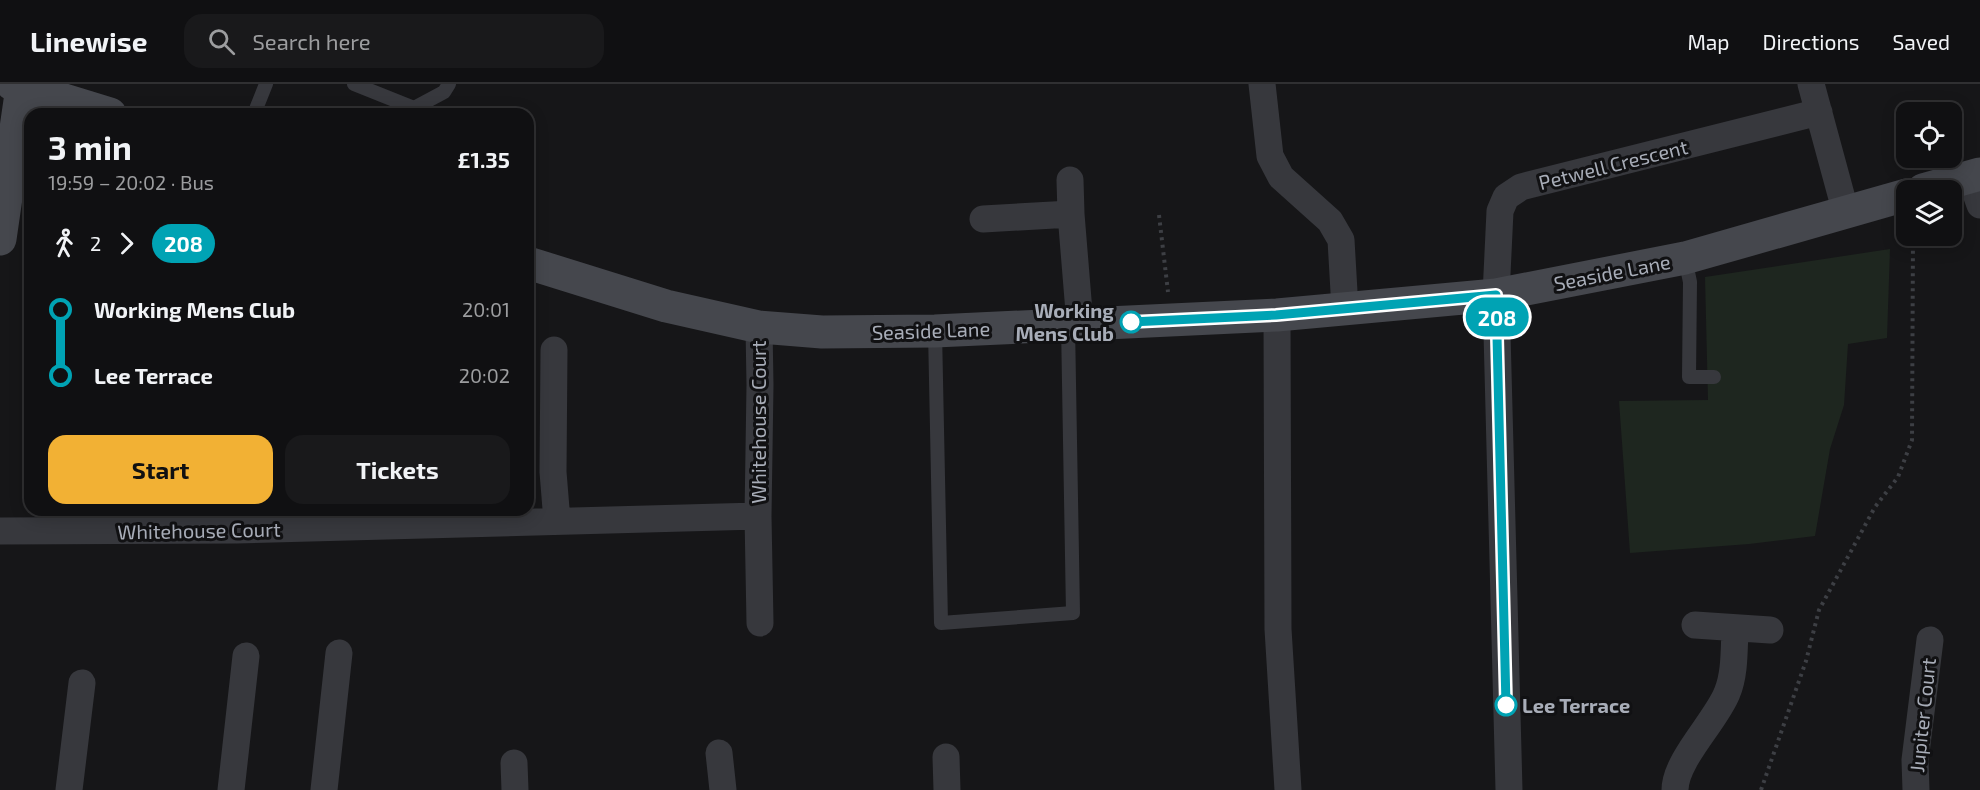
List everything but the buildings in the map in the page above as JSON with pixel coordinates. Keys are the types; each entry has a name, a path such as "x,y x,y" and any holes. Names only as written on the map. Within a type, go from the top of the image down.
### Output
{"main road":[{"path":"0,238 17,85 91,108"},
{"path":"1962,186 1977,185"},
{"name":"Seaside Lane","path":"534,265 666,306 759,327 822,332 934,331 1276,315 1496,295 1685,258 1896,198"}],"street":[{"path":"1262,84 1270,156 1281,177 1330,221 1341,240 1345,309"},
{"path":"1811,84 1846,213"},
{"name":"Petwell Crescent","path":"1509,790 1496,295 1500,211 1506,197 1521,187 1819,112"},
{"path":"1070,180 1074,324"},
{"path":"983,219 1071,214"},
{"path":"1276,315 1278,629 1288,790"},
{"name":"Whitehouse Court","path":"759,327 760,623"},
{"path":"554,350 553,472 557,521"},
{"name":"Whitehouse Court","path":"0,531 237,520 557,521 758,516"},
{"path":"1695,625 1770,630"},
{"path":"1675,790 1682,766 1727,694 1733,669 1735,629"},
{"name":"Jupiter Court","path":"1916,790 1916,760 1930,640"},
{"path":"324,790 339,653"},
{"path":"231,790 246,656"},
{"path":"69,790 82,683"},
{"path":"719,753 723,790"},
{"path":"946,757 947,790"},
{"path":"513,763 516,790"}],"lane":[{"path":"256,108 266,84"},
{"path":"354,84 403,108"},
{"path":"415,108 444,92 449,84"},
{"path":"1685,258 1690,282 1689,377 1714,377"},
{"path":"934,331 941,623 1074,612 1074,324"}],"path":[{"path":"1159,215 1171,320"},
{"path":"1761,790 1806,661 1819,610 1875,507 1898,477 1912,440 1913,246"}],"shaded area":[{"path":"1890,249 1887,338 1848,344 1844,405 1830,449 1815,536 1749,544 1630,553 1619,401 1708,400 1705,277"}],"bus line":[{"name":"208","path":"1131,322 1276,315 1496,295 1506,705"}],"place":[{"name":"Working Mens Club","path":"1131,322"},
{"name":"Lee Terrace","path":"1506,705"}]}
